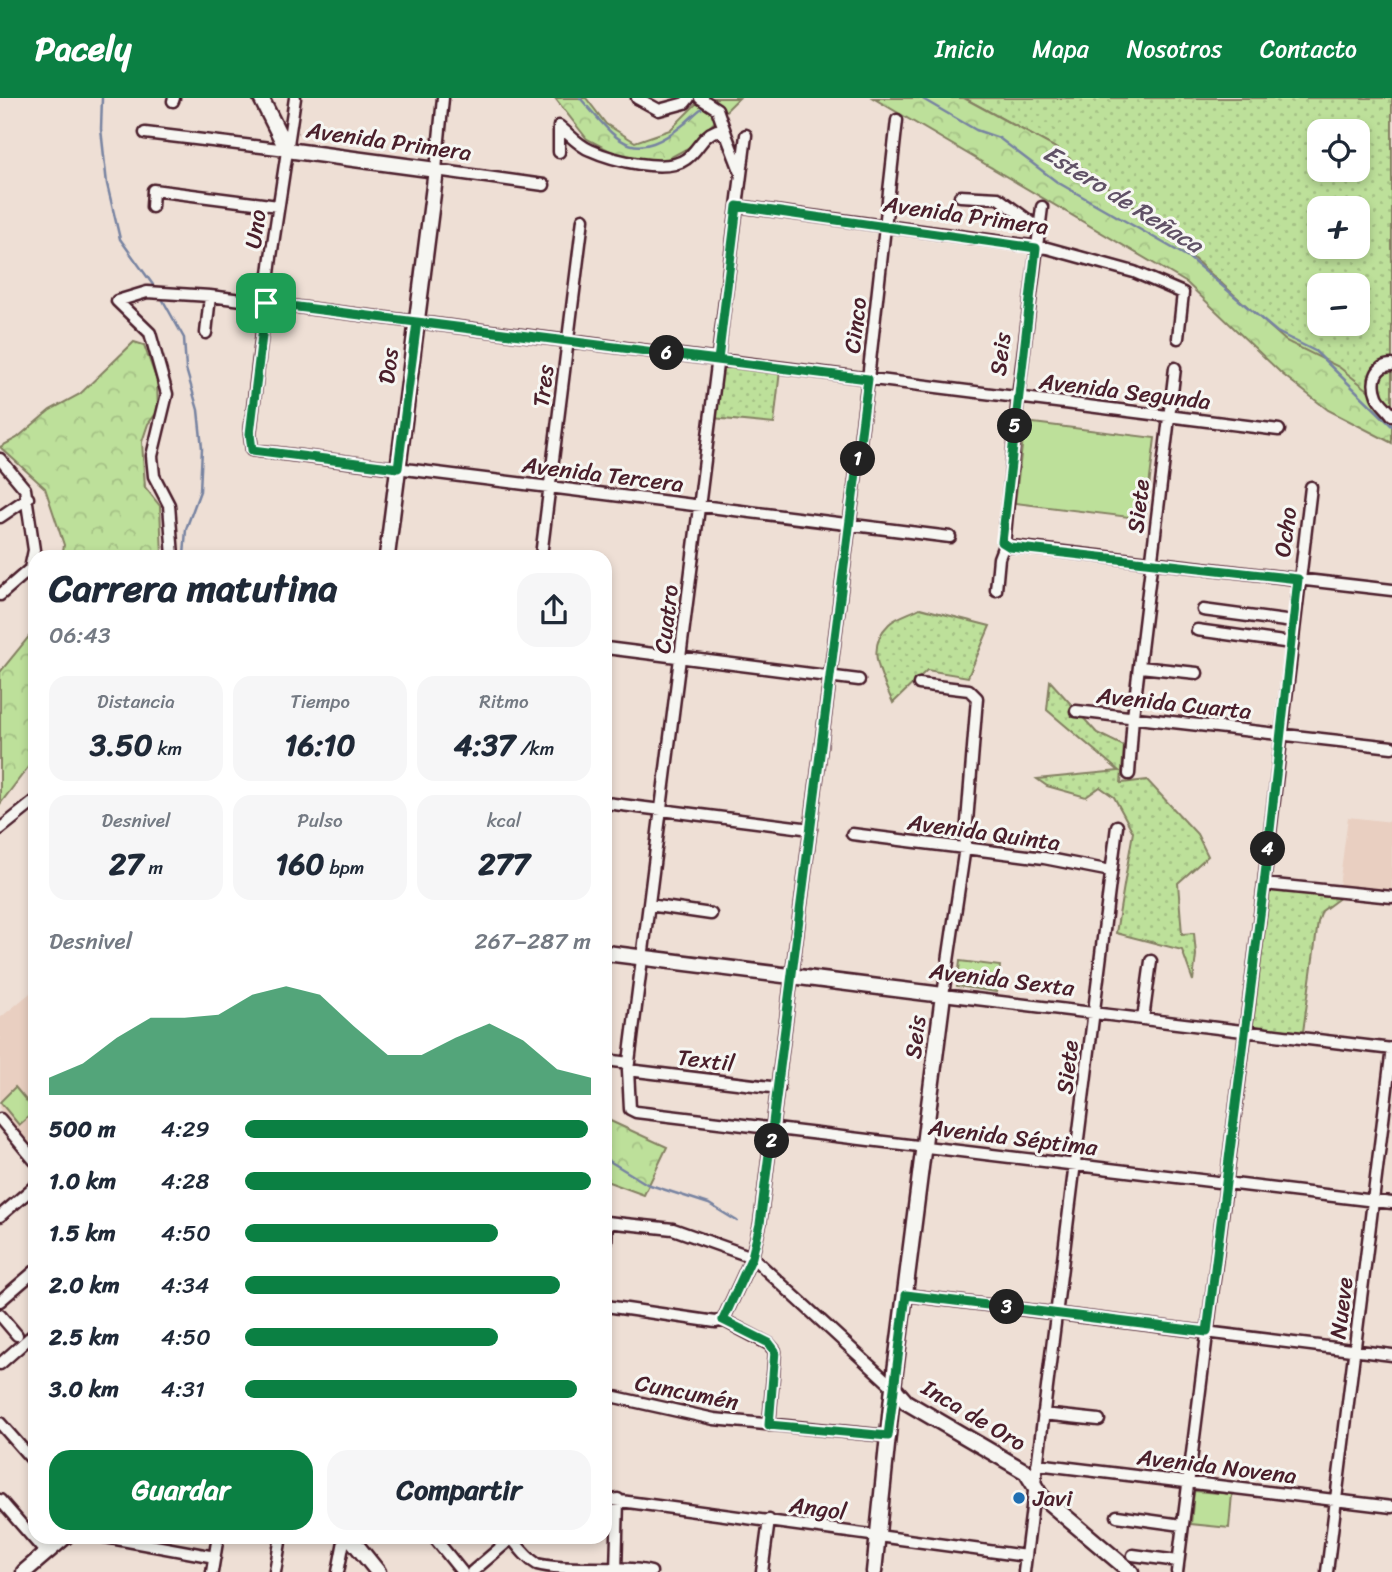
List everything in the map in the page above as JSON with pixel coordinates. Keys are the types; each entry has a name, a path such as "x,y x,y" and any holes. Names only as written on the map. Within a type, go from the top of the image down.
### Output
{"street":[{"path":"261,98 286,150"},
{"name":"Uno","path":"252,450 250,434 266,303 295,98"},
{"name":"Dos","path":"388,550 443,98"},
{"path":"637,98 659,110 685,103 689,98"},
{"path":"700,98 717,109 741,174"},
{"name":"Cinco","path":"723,1320 752,1257 760,1224 868,379 897,120"},
{"path":"559,152 559,127 588,150 635,163 670,166 687,159 706,134 717,130 727,137"},
{"name":"Avenida Primera","path":"145,132 544,185"},
{"name":"Cuatro","path":"630,1109 629,1066 746,135"},
{"path":"152,207 153,190 278,206"},
{"path":"960,196 998,198 1039,228"},
{"name":"Avenida Primera","path":"737,206 1047,248 1134,271 1183,293 1178,338"},
{"name":"Seis","path":"996,590 999,558 1004,544 1018,397 1042,206"},
{"name":"Tres","path":"542,550 583,219"},
{"name":"Avenida Segunda","path":"173,550 169,505 154,476 152,456 167,394 150,333 117,301 147,292 210,296 1279,430"},
{"path":"206,333 210,296"},
{"path":"1392,365 1383,365 1375,378 1377,396 1392,415"},
{"name":"Siete","path":"1129,774 1132,716 1175,368"},
{"name":"Avenida Tercera","path":"252,450 950,537"},
{"path":"0,459 25,489 31,550"},
{"name":"Ocho","path":"1177,1567 1264,884 1311,487"},
{"path":"0,517 28,498"},
{"path":"1004,544 1392,590"},
{"path":"0,594 28,569"},
{"path":"1203,610 1293,622"},
{"path":"1197,630 1291,643"},
{"path":"612,649 859,680"},
{"path":"1140,667 1197,673"},
{"name":"Seis","path":"874,1572 892,1387 965,847 975,693 919,684"},
{"name":"Avenida Cuarta","path":"1076,711 1392,747"},
{"path":"612,804 811,829"},
{"path":"0,829 28,807"},
{"name":"Siete","path":"1024,1572 1118,826"},
{"name":"Avenida Quinta","path":"852,834 965,847 1111,871"},
{"path":"1264,884 1392,897"},
{"path":"649,905 711,914"},
{"name":"Avenida Sexta","path":"612,954 1392,1049"},
{"path":"1143,1019 1151,961"},
{"name":"Nueve","path":"1327,1572 1392,1049"},
{"name":"Textil","path":"612,1062 779,1088"},
{"name":"Avenida Séptima","path":"630,1109 1392,1203"},
{"path":"0,1119 28,1153"},
{"path":"0,1216 28,1192"},
{"name":"Inca de Oro","path":"612,1223 673,1229 752,1257 906,1402 1026,1472 1041,1496 1132,1572"},
{"path":"0,1301 28,1277"},
{"path":"906,1295 1392,1355"},
{"path":"612,1307 716,1322 723,1320 769,1343 775,1351 769,1425"},
{"path":"0,1315 17,1335"},
{"path":"0,1364 28,1339"},
{"name":"Cuncumén","path":"612,1396 714,1419 888,1436"},
{"path":"1043,1413 1099,1420"},
{"path":"0,1423 28,1455"},
{"name":"Avenida Novena","path":"1037,1464 1392,1507"},
{"name":"Angol","path":"612,1499 1026,1556"},
{"path":"616,1571 618,1499"},
{"path":"0,1500 28,1532"},
{"path":"1117,1516 1182,1525"},
{"path":"762,1572 769,1520"},
{"path":"38,1544 46,1553"},
{"path":"24,1572 57,1544"},
{"path":"144,1544 215,1557"},
{"path":"212,1572 217,1544"},
{"path":"275,1572 280,1544"},
{"path":"338,1572 348,1544"},
{"path":"356,1544 378,1572"},
{"path":"439,1544 462,1572"},
{"path":"472,1572 504,1544"},
{"path":"518,1544 531,1560 546,1569 616,1571 627,1568 651,1572"},
{"path":"1133,1555 1177,1567"}],"shaded area":[{"path":"1348,817 1392,822 1392,892 1339,886"},
{"path":"28,995 28,1142 0,1109 0,1018"}],"green space":[{"path":"555,98 586,98 606,124 635,142 670,130 702,98 739,98 688,148 664,161 620,156 587,139"},
{"path":"873,98 964,98 1054,147 1146,216 1286,341 1339,367 1392,409 1392,443 1328,410 1282,374 1187,283"},
{"path":"964,98 1392,98 1392,409 1327,379 1242,303 1220,289 1146,216 1054,147"},
{"path":"134,342 144,345 157,381 158,411 148,424 142,442 145,487 160,506 162,550 63,550 64,545 45,488 0,447 17,438 50,410 80,394"},
{"path":"719,362 780,370 774,424 713,418"},
{"path":"1025,422 1155,438 1145,519 1015,503"},
{"path":"920,608 990,626 968,677 927,670 893,703 878,663 878,643 889,624"},
{"path":"28,638 28,767 0,804 0,672"},
{"path":"1050,681 1097,733 1124,746 1121,783 1147,780 1197,834 1208,856 1178,883 1182,934 1194,933 1196,955 1193,981 1182,950 1116,933 1133,832 1114,797 1100,787 1086,797 1047,786 1037,779 1119,771 1047,710"},
{"path":"1271,889 1341,897 1322,911 1318,922 1303,1032 1251,1026 1249,1022 1268,891"},
{"path":"960,961 1000,966 997,992 957,986"},
{"path":"15,1087 28,1103 28,1117 19,1125 0,1102"},
{"path":"612,1122 667,1147 644,1195 612,1183"},
{"path":"1194,1491 1232,1494 1229,1528 1191,1524"}],"waterway":[{"path":"102,98 101,129 107,184 120,239 156,289"},
{"name":"Estero de Reñaca","path":"580,98 614,135 637,146 666,137 705,106"},
{"name":"Estero de Reñaca","path":"921,98 976,130 999,138 1057,182 1188,257 1277,332 1315,351 1392,426"},
{"path":"160,295 184,338 186,369 198,410 202,448 200,491 186,529 184,550"},
{"path":"612,1163 647,1184 709,1204 737,1221"}],"place":[{"name":"Javi","path":"1019,1498"}],"route":[{"path":"266,303 250,434 252,450 398,468 417,322 718,360 737,206 1036,248 1002,542 1010,547 1298,579 1264,884 1207,1332 906,1295 892,1387 888,1436 769,1425 775,1351 769,1343 723,1320 752,1257 760,1224 868,379 718,360 643,350 266,303"}]}
